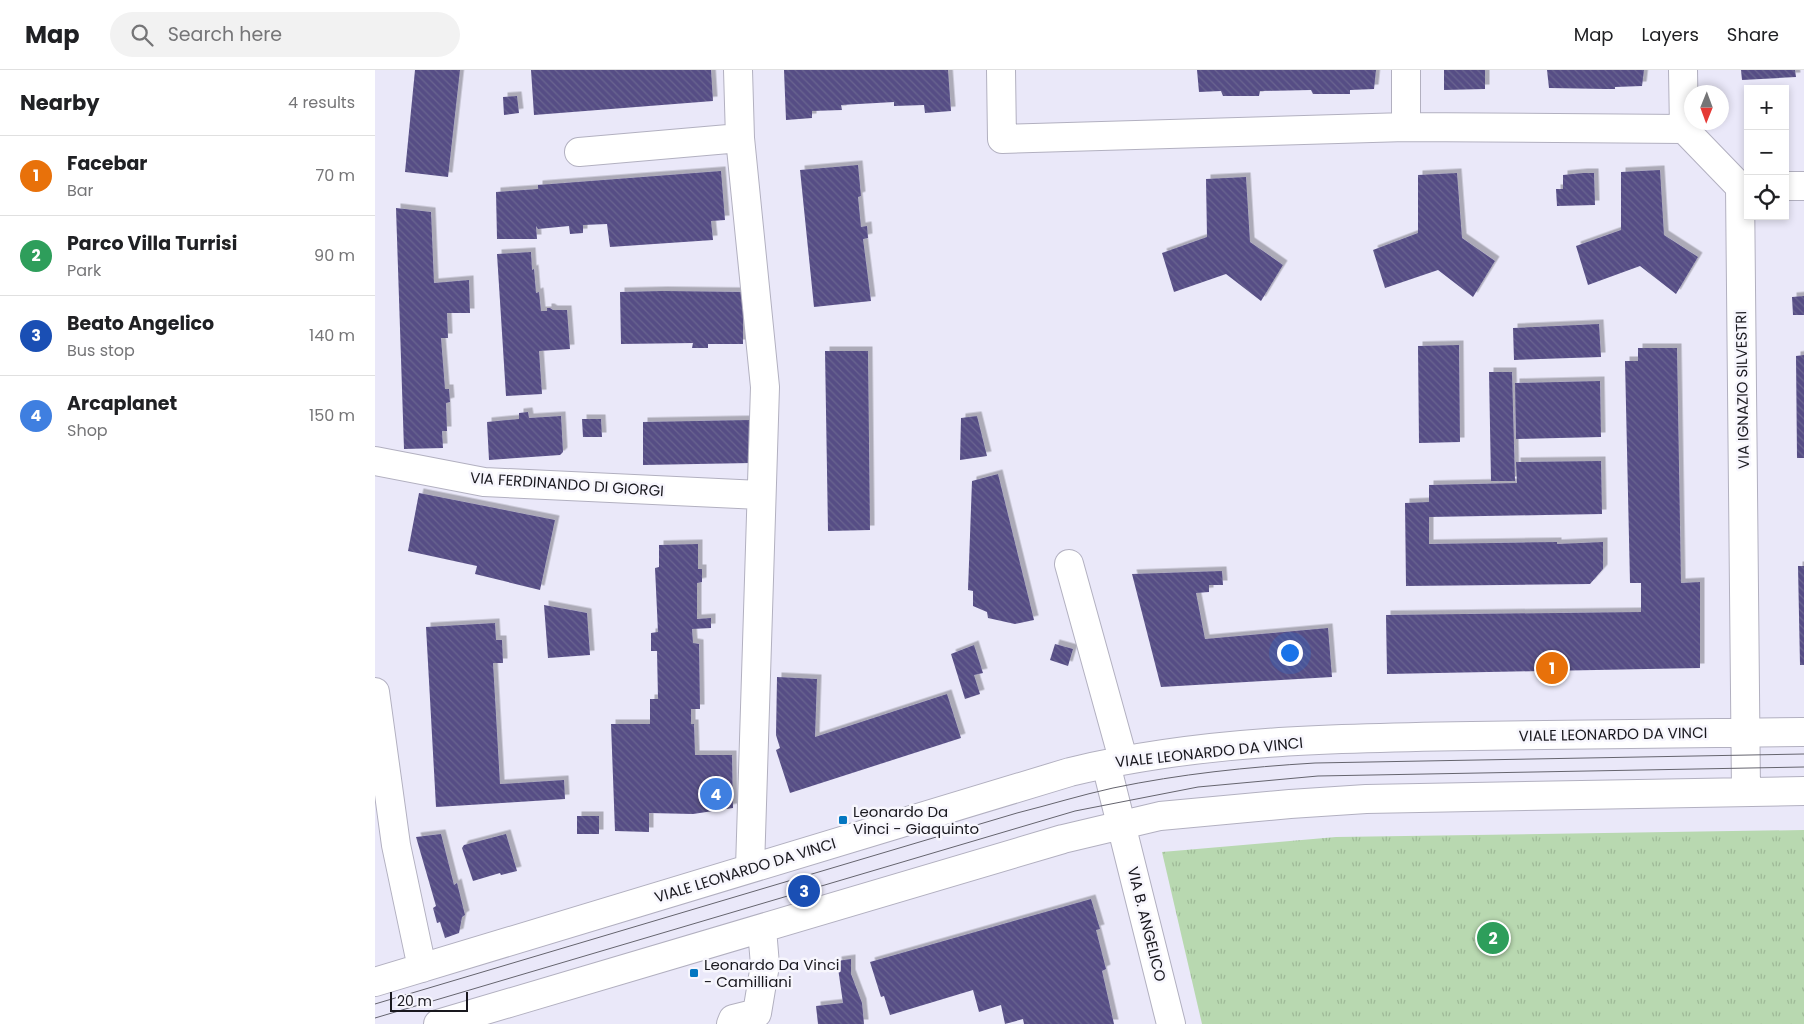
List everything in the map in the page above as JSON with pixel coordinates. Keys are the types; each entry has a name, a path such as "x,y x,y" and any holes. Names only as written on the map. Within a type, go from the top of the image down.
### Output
{"street":[{"path":"738,70 740,138 765,387 760,495 751,868"},
{"path":"1001,70 1002,138 1406,127 1684,129 1683,70"},
{"path":"1406,70 1406,127"},
{"name":"VIA IGNAZIO SILVESTRI","path":"1685,130 1744,187"},
{"path":"579,152 740,138"},
{"path":"1789,186 1804,186"},
{"name":"VIA IGNAZIO SILVESTRI","path":"1744,220 1746,792"},
{"name":"VIA FERDINANDO DI GIORGI","path":"375,461 484,482 760,495"},
{"name":"VIA B. ANGELICO","path":"1069,564 1115,761 1122,823 1171,1024"},
{"path":"375,692 395,845 422,968"},
{"name":"VIALE LEONARDO DA VINCI","path":"375,982 751,868 1115,761 1203,750 1359,737 1804,732"},
{"path":"438,1024 1063,839 1122,823 1160,816 1366,799 1804,791"},
{"path":"731,1024 733,1019 757,1013 765,965 762,929"}],"green space":[{"path":"1804,830 1804,1024 1202,1024 1162,852 1336,837"}],"building":[{"path":"415,70 460,70 448,177 405,172"},
{"path":"531,70 711,70 713,101 534,115"},
{"path":"784,70 948,70 951,111 925,113 924,105 894,106 894,102 841,105 842,110 812,111 812,118 786,120"},
{"path":"1197,70 1376,70 1374,89 1350,90 1350,94 1313,94 1311,90 1260,91 1259,96 1223,96 1221,91 1199,92"},
{"path":"1444,70 1485,70 1485,89 1444,90"},
{"path":"1547,70 1644,70 1642,86 1606,89 1549,88"},
{"path":"1741,70 1795,70 1796,77 1742,80"},
{"path":"517,96 519,113 504,115 503,97"},
{"path":"858,165 861,196 858,197 861,227 867,226 868,238 863,239 871,301 814,307 800,170"},
{"path":"1660,170 1664,235 1698,257 1676,294 1640,266 1588,285 1576,246 1621,230 1621,172"},
{"path":"721,171 725,220 711,221 713,240 610,247 607,224 583,225 583,233 570,234 569,226 538,229 536,226 537,239 497,239 496,192 538,189 538,185"},
{"path":"1457,173 1462,238 1495,261 1473,297 1438,270 1385,288 1373,250 1418,233 1418,175"},
{"path":"1594,173 1595,205 1557,206 1556,189 1563,189 1563,175"},
{"path":"1246,177 1250,242 1283,265 1261,301 1226,274 1174,292 1162,253 1207,237 1206,179"},
{"path":"396,208 431,212 434,283 469,280 470,313 447,313 448,338 441,338 445,389 449,389 450,402 446,403 447,431 442,431 443,448 404,449"},
{"path":"531,252 532,270 534,269 536,293 539,292 541,311 547,311 547,308 567,310 570,349 539,351 542,394 506,396 497,254"},
{"path":"620,292 743,292 743,344 708,344 708,348 692,348 693,343 621,344"},
{"path":"1804,296 1804,315 1793,315 1792,297"},
{"path":"1599,324 1601,357 1514,360 1513,328"},
{"path":"1459,345 1460,442 1419,443 1418,346"},
{"path":"1638,348 1677,348 1681,583 1700,582 1700,668 1387,674 1386,615 1641,612 1641,583 1630,583 1625,361 1638,361"},
{"path":"825,351 868,351 870,530 828,531"},
{"path":"1804,355 1804,458 1797,458 1796,356"},
{"path":"1489,372 1512,372 1515,481 1491,481"},
{"path":"1600,381 1601,437 1516,439 1515,383"},
{"path":"528,412 529,418 561,416 563,452 560,455 489,460 487,422 519,419 519,413"},
{"path":"977,416 987,456 960,460 961,418"},
{"path":"582,419 601,419 602,437 583,437"},
{"path":"750,420 751,463 643,465 643,422"},
{"path":"1601,461 1602,514 1429,517 1429,544 1603,542 1603,569 1590,584 1406,586 1405,503 1429,502 1429,485 1517,483 1516,462"},
{"path":"998,474 1034,620 1015,624 988,618 987,612 973,606 973,591 968,590 972,481"},
{"path":"419,493 555,520 540,590 475,574 477,566 408,551"},
{"path":"698,544 698,569 702,569 702,582 697,583 697,619 711,618 711,628 692,629 693,643 699,644 700,709 691,709 691,724 694,724 695,755 732,755 733,808 693,814 649,813 649,832 615,831 611,724 650,724 650,699 658,699 657,651 651,651 651,633 658,632 655,568 659,567 659,545"},
{"path":"1798,566 1804,566 1804,665 1800,665"},
{"path":"1222,571 1223,585 1209,585 1209,592 1196,593 1205,639 1328,628 1332,677 1161,687 1132,574"},
{"path":"544,605 587,613 590,655 548,658"},
{"path":"495,623 496,640 502,640 503,663 493,663 500,784 564,780 565,799 436,807 426,627"},
{"path":"1055,644 1073,649 1068,666 1050,660"},
{"path":"974,645 983,673 974,675 980,694 965,699 951,654"},
{"path":"777,677 817,679 815,737 947,694 961,738 790,793 776,750 780,748 776,735"},
{"path":"577,816 599,816 599,834 577,834"},
{"path":"441,834 454,885 457,883 465,915 462,917 459,933 445,938 440,922 437,923 433,908 436,906 416,837"},
{"path":"506,834 517,871 501,875 500,873 473,881 462,848 464,845"},
{"path":"1091,899 1100,929 1096,930 1106,969 1102,971 1114,1024 1024,1024 1023,1019 1005,1024 1001,1005 979,1012 973,990 890,1015 884,996 881,997 870,962"},
{"path":"851,959 851,974 862,1003 864,1024 818,1024 816,1006 843,1003 837,961"}],"tram line":[{"path":"375,1004 1017,813 1138,783 1214,772 1315,763 1804,754"},
{"path":"375,1018 1075,811 1198,787 1318,776 1804,767"}],"place":[{"name":"Facebar","path":"1552,668"},
{"name":"Arcaplanet","path":"716,794"},
{"name":"Leonardo Da Vinci - Giaquinto","path":"843,820"},
{"name":"Beato Angelico","path":"804,891"},
{"name":"Parco Villa Turrisi","path":"1493,938"},
{"name":"Leonardo Da Vinci - Camilliani","path":"694,973"}]}
